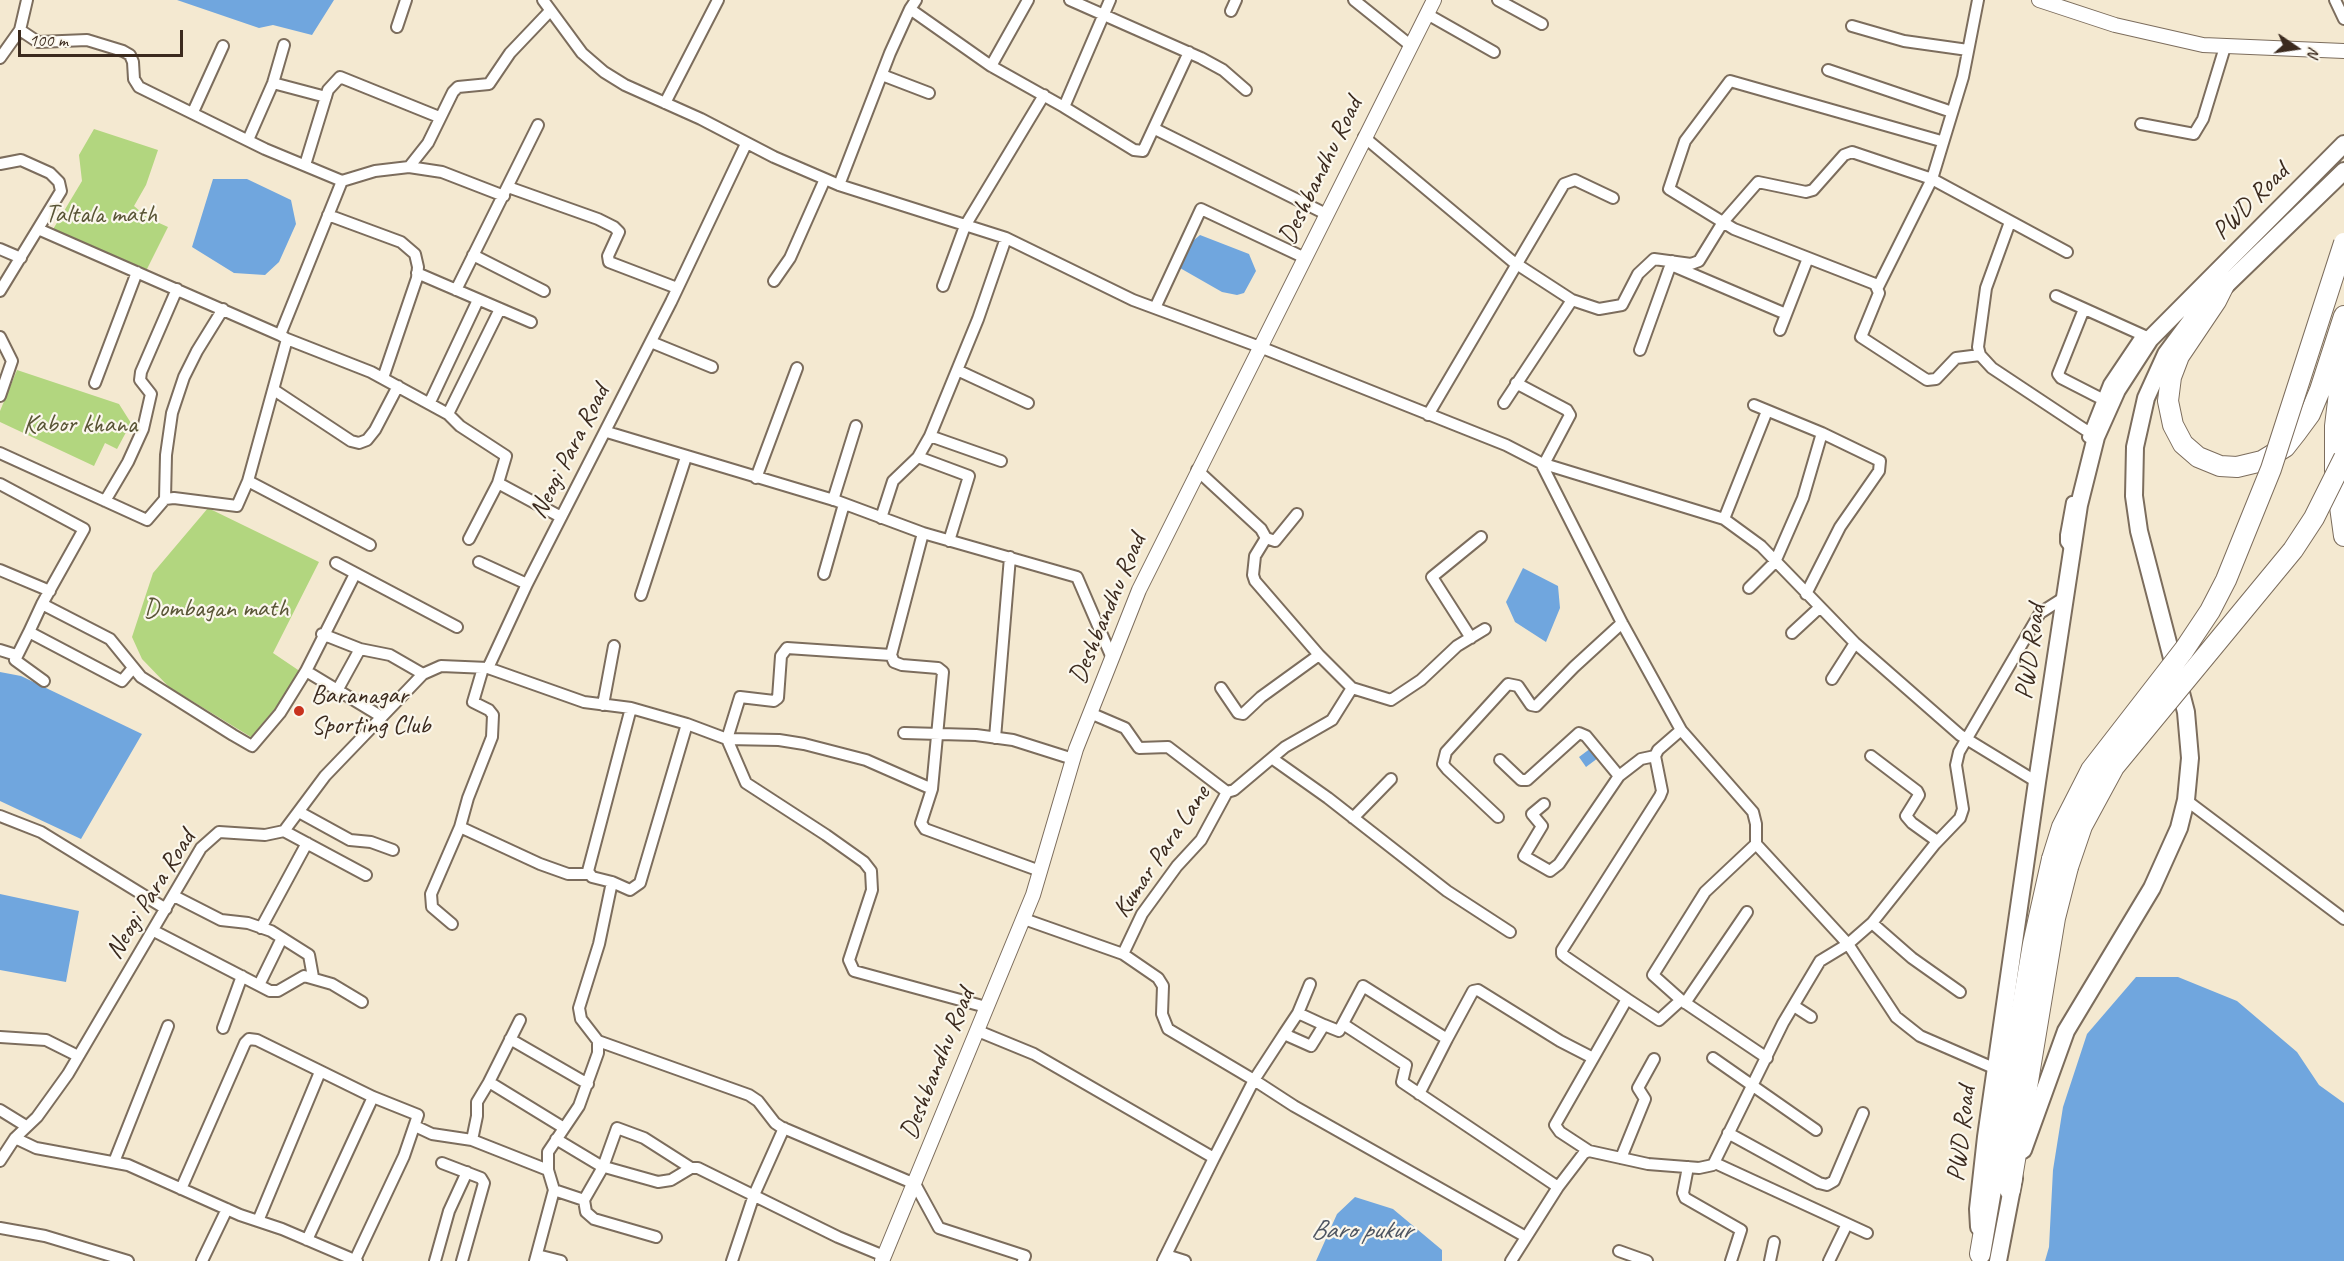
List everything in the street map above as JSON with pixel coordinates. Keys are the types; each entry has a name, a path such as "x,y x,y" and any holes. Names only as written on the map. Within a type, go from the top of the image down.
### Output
{"highway":[{"path":"2010,1190 2055,918 2062,827 2091,770 2184,650 2226,580 2271,469 2344,243"},
{"path":"2225,283 2216,301 2179,356 2171,377 2168,401 2173,425 2183,444 2198,457 2220,466 2237,467 2262,461 2285,447 2310,414 2344,316"},
{"path":"2344,352 2335,426 2335,470 2344,536"},
{"path":"1986,1259 2033,944 2060,863 2114,767 2293,550 2314,518 2344,458"}],"main road":[{"name":"PWD Road","path":"1986,1259 1978,1209 1996,1070 2072,550 2093,435 2146,337 2344,144"},
{"name":"PWD Road","path":"1986,1259 2063,1038 2082,1001 2152,888 2179,828 2186,800 2190,758 2186,712 2139,531 2134,496 2134,447 2146,398 2166,354 2195,315 2225,283 2344,171"}],"street":[{"path":"0,58 20,30 27,0"},
{"path":"397,27 406,0"},
{"path":"543,0 582,53 604,72 625,85 701,119 746,144 825,179 1006,238 1133,300 1260,347 1506,445 1543,464 1724,519 1761,546 1855,643 1967,740 2037,782"},
{"path":"665,103 718,0"},
{"path":"991,66 1028,0"},
{"path":"1070,0 1189,52 1223,70 1246,90"},
{"path":"1064,107 1110,0"},
{"path":"1231,11 1236,0"},
{"path":"1354,0 1410,45"},
{"name":"Deshbandhu Road","path":"883,1259 1024,919 1073,759 1138,590 1434,0"},
{"path":"1498,0 1542,24"},
{"path":"1978,0 1968,50 1932,179 1878,287 1879,293 1860,333 1863,340 1927,380 1936,379 1956,358 1980,355"},
{"path":"2039,0 2115,25 2203,45 2342,49"},
{"path":"2335,0 2344,19"},
{"path":"839,185 882,75 913,4 991,66 1138,152 1146,149 1189,52"},
{"path":"409,167 428,142 453,92 458,87 481,86 494,79 510,53 550,11"},
{"path":"1427,14 1494,52"},
{"path":"1852,26 1904,41 1968,50"},
{"path":"20,30 31,40 38,42 87,40 123,51 130,55 133,62 134,79 139,87 248,140 342,181 375,171 409,167 442,172 588,215 620,232 608,256 609,262 677,288"},
{"path":"248,140 273,83 284,45"},
{"path":"193,112 223,46"},
{"path":"2141,124 2194,134 2203,119 2225,47"},
{"path":"1828,69 1952,112"},
{"path":"882,75 929,93"},
{"path":"305,165 328,90 340,77 439,117"},
{"path":"1878,287 1734,229 1669,189 1685,141 1730,81 1941,141"},
{"path":"273,83 326,97"},
{"path":"943,286 965,226 1044,95"},
{"path":"456,290 538,125"},
{"path":"1155,129 1326,214"},
{"path":"1364,137 1517,264 1572,300 1599,309 1622,305 1646,264 1654,259 1691,264 1699,261 1723,222 1758,182 1806,192 1813,190 1839,160 1852,152 1932,179 2067,252"},
{"name":"Neogi Para Road","path":"460,827 468,798 492,737 493,716 489,710 473,702 485,668 607,432 746,144"},
{"path":"0,164 21,160 50,173 59,182 61,191 0,291"},
{"path":"774,281 790,258 825,179"},
{"path":"1428,415 1553,198 1568,180 1575,180 1613,198"},
{"path":"165,499 201,499 237,506 248,481 274,390 284,337 342,181"},
{"path":"1155,308 1201,209 1305,258"},
{"path":"328,215 410,247 415,254 417,273 383,378"},
{"path":"2010,222 1986,288 1978,348 1980,355 1992,368 2093,435 2102,399 2121,364 2146,337 2056,296"},
{"path":"38,229 383,378 448,414 460,426 506,456 498,483 469,539"},
{"path":"881,518 893,481 918,457 930,436 990,286 1006,238"},
{"path":"0,249 21,258"},
{"path":"473,255 544,291"},
{"path":"1780,330 1808,258"},
{"path":"1672,263 1786,314"},
{"path":"1640,350 1672,263"},
{"path":"95,383 137,272"},
{"path":"417,273 531,322"},
{"path":"105,501 128,462 143,429 151,394 140,380 141,372 177,289"},
{"path":"430,402 478,300"},
{"path":"1504,402 1572,300"},
{"path":"0,453 147,520 165,499 166,455 172,413 197,351 223,309"},
{"path":"448,414 500,309"},
{"path":"2084,309 2058,374 2061,378 2102,399"},
{"path":"0,337 12,361 0,396"},
{"path":"651,342 712,367"},
{"path":"756,478 797,368"},
{"path":"957,370 1028,403"},
{"path":"1516,382 1567,410 1570,415 1543,464"},
{"path":"274,390 351,441 360,443 367,440 375,430 398,386"},
{"path":"1754,405 1877,458 1881,465 1840,527 1806,594"},
{"path":"1724,519 1767,411"},
{"path":"833,500 856,426"},
{"path":"607,432 833,500 923,533 1077,577 1112,658"},
{"path":"1749,588 1775,562 1803,498 1822,433"},
{"path":"930,436 1001,461"},
{"path":"641,594 686,457"},
{"path":"918,457 969,476 950,541"},
{"path":"1543,464 1622,623 1681,730 1753,812 1756,824 1756,844 1848,944 1868,970 1887,1005 1906,1025 1920,1036 1996,1070"},
{"path":"1197,470 1240,507 1261,529 1266,538 1275,541 1297,514"},
{"path":"248,481 370,545"},
{"path":"498,483 561,518"},
{"path":"0,484 84,529 16,655 17,663 44,681"},
{"path":"824,574 844,504"},
{"path":"923,533 891,655 894,662 902,665 938,668 944,672 932,789 921,823 925,829 1040,871"},
{"path":"1471,638 1432,577 1481,537"},
{"path":"1266,538 1255,556 1253,575 1255,581 1319,655 1352,688 1390,700 1421,680 1457,646 1485,629"},
{"path":"995,738 1010,557"},
{"path":"479,562 527,584"},
{"path":"336,563 457,627"},
{"path":"0,570 50,591"},
{"path":"42,604 110,639 141,677 252,746 280,713 306,671 322,634 355,574"},
{"path":"1627,999 1555,1125 1560,1132 1589,1151 1648,1164 1709,1167 1714,1163 1794,1006 1820,962 1848,944 1872,922 1937,841 1960,818 1963,808 1956,765 1959,752 2040,613 2065,597"},
{"path":"1792,633 1819,608"},
{"path":"1498,817 1443,764 1446,752 1508,684 1518,686 1531,705 1536,706 1622,623"},
{"path":"29,632 122,681 132,668"},
{"path":"322,634 360,650 390,655 423,674"},
{"path":"1832,679 1855,643"},
{"path":"603,705 614,646"},
{"path":"891,655 787,648 781,656 778,698 774,701 738,699 727,739 746,783 864,862 871,871 872,890 849,960 854,971 986,1008"},
{"path":"0,650 16,655"},
{"path":"338,688 360,650"},
{"path":"1221,688 1238,714 1243,714 1261,697 1319,655"},
{"path":"366,875 284,831 325,776 423,674 441,666 485,668 563,696 603,705 631,708 687,724 727,739 779,740 804,744 866,760 932,789"},
{"path":"306,671 338,688 382,717"},
{"name":"Kumar Para Lane","path":"1123,954 1142,914 1177,866 1201,840 1227,792 1234,790 1285,747 1332,720 1352,688"},
{"path":"589,874 631,708"},
{"path":"1090,713 1125,728 1139,748 1168,747 1227,792"},
{"path":"452,924 432,907 431,894 460,827 540,864 568,874 589,874 630,890 640,884 687,724"},
{"path":"1681,730 1658,750 1655,756 1662,791 1660,796 1562,950 1562,954 1659,1020 1683,1001 1747,912"},
{"path":"904,733 939,733 1012,740 1073,759"},
{"path":"1500,760 1521,780 1527,780 1579,733 1586,736 1619,776"},
{"path":"1544,804 1532,814 1542,826 1524,856 1550,871 1559,864 1619,776 1641,759 1655,756"},
{"path":"1871,756 1917,791 1919,795 1906,816 1937,841"},
{"path":"1273,759 1447,891 1510,932"},
{"path":"1353,818 1391,779"},
{"path":"2186,800 2344,919"},
{"path":"299,812 350,840 371,842 393,850"},
{"path":"0,816 41,832 166,909"},
{"name":"Neogi Para Road","path":"0,1161 15,1138 38,1117 78,1056 201,848 219,832 265,835 284,831"},
{"path":"261,928 307,843"},
{"path":"1756,844 1705,892 1654,970 1655,979 1683,1001 1767,1058"},
{"path":"612,882 602,932 579,1008 581,1019 598,1041 750,1095 758,1101 775,1123 784,1128 915,1184 939,1228 1025,1256 1023,1261"},
{"path":"174,896 221,921 248,923 282,938 309,955 313,978"},
{"path":"1024,919 1123,954 1158,978 1163,986 1162,1014 1168,1029 1294,1106 1526,1237"},
{"path":"1872,922 1912,958 1960,992"},
{"path":"153,931 270,992 278,991 304,976 332,984 362,1002"},
{"path":"259,985 282,938"},
{"path":"223,1028 242,976"},
{"path":"1185,1261 1165,1258 1254,1080 1298,1013 1310,984"},
{"path":"1298,1013 1337,1031 1343,1024 1360,990 1367,986 1447,1039"},
{"path":"1419,1094 1473,991 1478,990 1560,1041 1593,1058"},
{"path":"1794,1006 1811,1017"},
{"path":"472,1140 477,1116 477,1102 520,1020"},
{"path":"1343,1024 1406,1065 1402,1082 1558,1187"},
{"path":"114,1162 168,1026"},
{"path":"1284,1034 1311,1046 1324,1026"},
{"path":"978,1031 1034,1054 1214,1158"},
{"path":"0,1037 46,1040 78,1056"},
{"path":"510,1039 588,1084"},
{"path":"15,1138 36,1148 114,1162 356,1261 419,1118 415,1112 373,1097 256,1040 247,1040 181,1189"},
{"path":"561,1261 536,1258 554,1190 548,1170 548,1152 579,1106 598,1053 598,1041"},
{"path":"1713,1058 1752,1088 1816,1130"},
{"path":"1622,1158 1645,1099 1638,1088 1654,1059"},
{"path":"258,1221 320,1072"},
{"path":"489,1082 564,1128"},
{"path":"307,1240 373,1097"},
{"path":"0,1110 26,1126"},
{"path":"1728,1133 1819,1183 1827,1185 1834,1181 1863,1113"},
{"path":"416,1126 432,1134 449,1134 472,1140 548,1170"},
{"path":"656,1237 588,1216 584,1200 603,1167 617,1128 644,1138 691,1168 708,1171 883,1259"},
{"path":"732,1261 754,1195 784,1128"},
{"path":"556,1139 603,1167 664,1182 691,1168"},
{"path":"1511,1261 1558,1187 1581,1156 1589,1151"},
{"path":"442,1163 467,1172 484,1183 462,1261"},
{"path":"1714,1163 1867,1233"},
{"path":"1688,1167 1683,1193 1686,1198 1741,1230 1731,1261"},
{"path":"435,1261 451,1205 467,1172"},
{"path":"554,1190 584,1200"},
{"path":"202,1261 227,1209"},
{"path":"1829,1261 1847,1224"},
{"path":"0,1228 45,1236 128,1261"},
{"path":"1770,1261 1774,1242"},
{"path":"1619,1251 1647,1261"}],"green space":[{"name":"Taltala math","path":"94,129 158,150 146,185 134,206 148,218 168,227 146,271 52,231 82,181 79,155"},
{"name":"Kabor khana","path":"17,370 119,404 131,423 117,449 105,443 94,466 0,422 0,411"},
{"name":"Dombagan math","path":"208,508 319,562 273,653 304,674 251,737 169,687 142,659 132,637 153,573"}],"water":[{"path":"177,0 334,0 312,35 273,25 259,28"},
{"path":"213,179 247,179 291,200 296,224 279,262 265,275 234,273 192,247"},
{"path":"1200,235 1249,254 1256,271 1244,293 1237,295 1222,292 1180,268 1188,245"},
{"path":"1523,568 1558,586 1560,608 1546,642 1515,622 1506,602"},
{"path":"0,672 21,676 142,734 81,839 0,801"},
{"path":"1591,748 1598,758 1586,767 1579,757"},
{"path":"0,894 79,911 66,982 0,970"},
{"path":"2136,977 2178,977 2237,1001 2297,1052 2319,1085 2344,1103 2344,1261 2045,1261 2049,1247 2053,1170 2063,1107 2087,1034"},
{"name":"Baro pukur","path":"1355,1197 1393,1209 1442,1250 1442,1261 1316,1261 1337,1214"}],"place":[{"name":"Baranagar Sporting Club","path":"299,711"}]}
